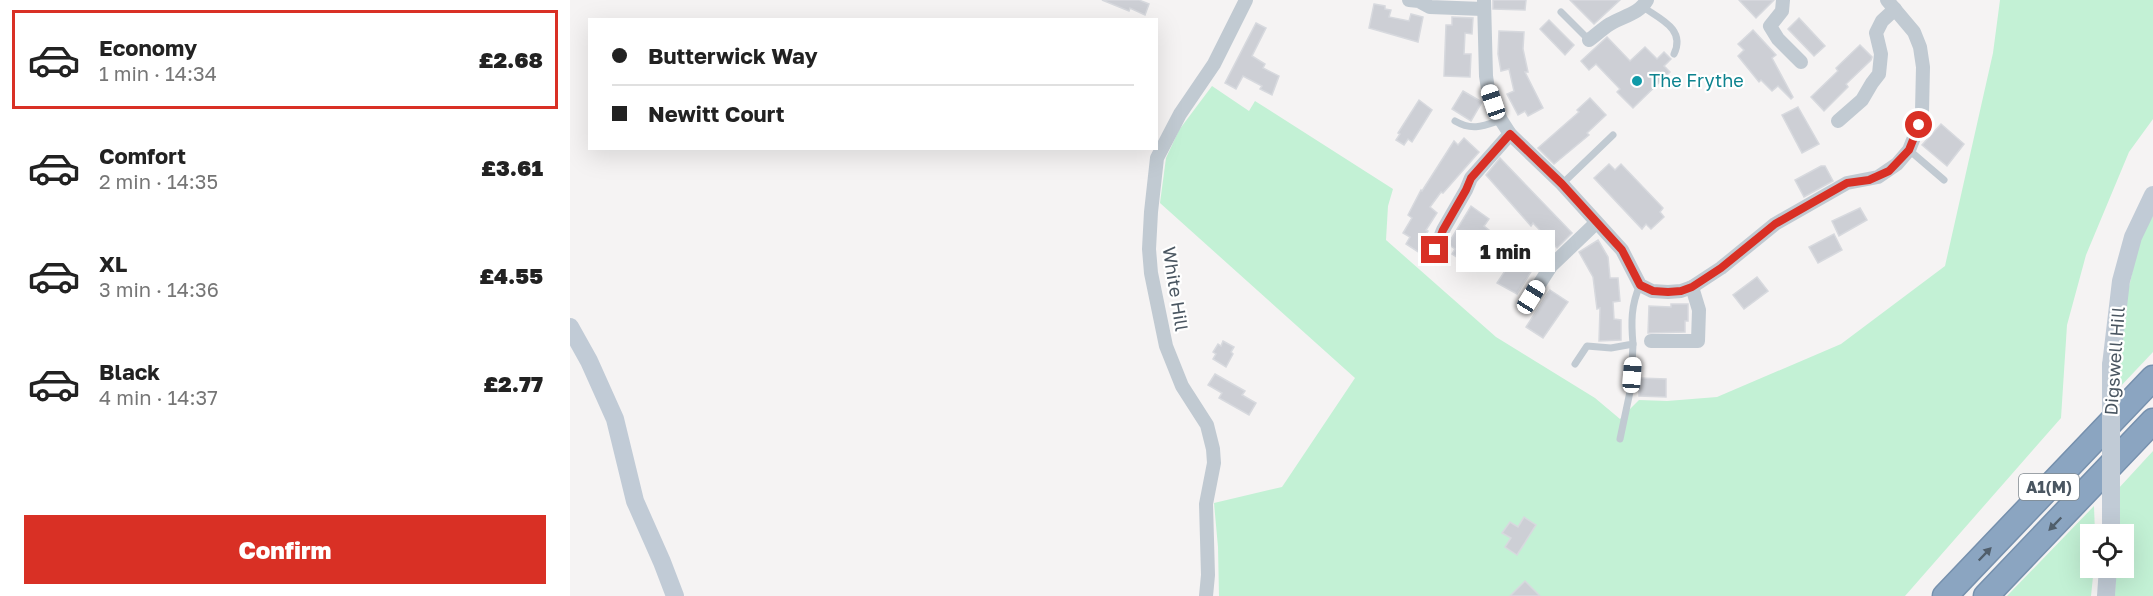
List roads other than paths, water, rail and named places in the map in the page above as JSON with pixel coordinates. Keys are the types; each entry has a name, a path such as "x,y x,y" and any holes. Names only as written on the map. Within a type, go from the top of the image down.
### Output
{"highway":[{"name":"A1(M)","path":"1945,596 2153,378"},
{"name":"A1(M)","path":"1986,596 2153,421"}],"main road":[{"name":"Digswell Hill","path":"2111,524 2111,365 2121,281 2133,237 2153,195"},
{"path":"570,327 589,361 615,419 635,501 675,596"},
{"path":"2106,596 2107,578"}],"street":[{"name":"White Hill","path":"1206,596 1208,575 1206,504 1214,463 1213,449 1207,425 1182,387 1166,346 1151,273 1149,249 1151,212 1157,158 1180,114 1214,63 1246,0"},
{"path":"1409,0 1419,1 1430,8 1483,5 1488,89 1501,120 1510,134 1562,184 1622,250 1640,285 1653,291 1681,291 1692,287 1721,268 1775,224 1847,183 1878,177 1889,171 1909,150 1922,111 1923,67 1920,47 1914,32 1891,5 1876,33 1881,54 1879,74 1862,100 1838,121"},
{"path":"1783,0 1782,11 1770,26 1778,39 1801,62"},
{"path":"1589,40 1608,25 1645,4"},
{"path":"1435,250 1471,178 1510,134"},
{"path":"1531,297 1551,266 1596,223"},
{"path":"1651,341 1698,341 1699,310 1692,287"}],"lane":[{"path":"1645,4 1676,33 1678,45 1674,54"},
{"path":"1562,12 1589,40"},
{"path":"1455,121 1466,127 1477,128 1501,120"},
{"path":"1562,184 1614,135"},
{"path":"1909,150 1944,180"},
{"path":"1620,439 1631,387 1633,300 1640,285"},
{"path":"1575,364 1587,346 1611,348 1633,344"}],"place":[{"name":"The Frythe","path":"1637,81"}]}
